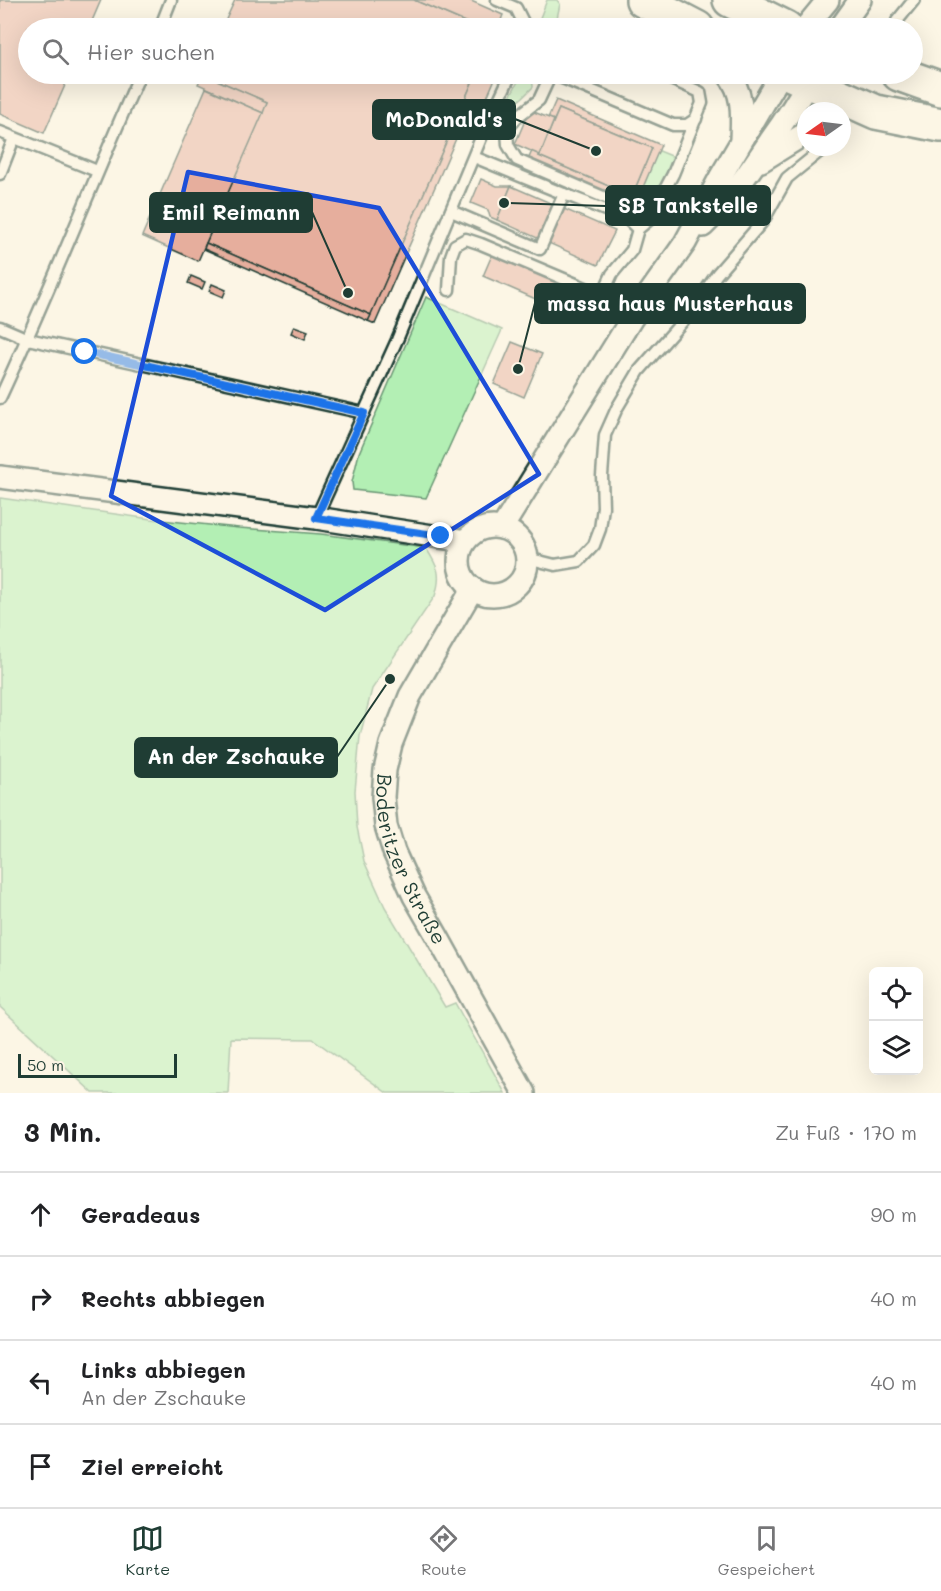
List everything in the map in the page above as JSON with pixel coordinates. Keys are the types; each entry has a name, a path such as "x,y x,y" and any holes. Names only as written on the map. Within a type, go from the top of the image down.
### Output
{"main road":[{"path":"730,0 766,18"},
{"path":"923,82 941,88"},
{"path":"818,84 876,112 941,125"}],"street":[{"path":"813,18 828,0"},
{"path":"847,18 860,0"},
{"path":"734,84 742,108 741,143"},
{"path":"502,528 632,318 685,243 770,94 785,84"},
{"path":"685,243 717,212 755,164 794,107 798,84"},
{"path":"851,116 876,112"},
{"path":"755,164 797,138"},
{"path":"0,477 316,518 465,541"},
{"path":"488,527 502,528 514,534 523,545 527,558 526,571 519,583 509,591 496,595 473,588 464,579 460,567 460,553 465,541 475,531 488,527"},
{"name":"Boderitzer Straße","path":"473,588 411,696 391,744 385,770 383,797 386,826 394,852 414,896 524,1093"}],"lane":[{"path":"164,18 171,0"},
{"path":"497,0 516,8 521,18"},
{"path":"899,18 914,0"},
{"path":"0,398 28,339 97,171 136,84"},
{"path":"316,518 397,340 507,84"},
{"path":"547,84 539,100 517,117 507,130 508,145 517,160 636,211 645,212 655,208"},
{"path":"576,84 673,125 687,125 696,120"},
{"path":"609,300 606,287 612,274 632,250 638,229 648,220 673,174 702,103 700,92 682,84"},
{"path":"0,132 97,171"},
{"path":"0,174 14,138"},
{"path":"527,558 555,565 579,561 594,545 600,529 603,507 602,476 605,435 617,408 639,371 689,314 717,274 763,221 787,178 814,156"},
{"path":"474,157 626,218 638,229"},
{"path":"451,211 540,249 564,194"},
{"path":"449,290 451,256 455,245 466,239 595,292 632,318"},
{"path":"0,327 28,339 364,413"}],"highlighted area":[{"path":"188,172 379,208 539,474 325,610 111,496"}],"green space":[{"path":"547,0 557,0 560,4 557,18 540,18"},
{"path":"517,84 533,84 533,87 510,108 505,106"},
{"path":"652,148 674,157 657,197 635,188"},
{"path":"426,297 502,330 426,498 353,490 352,482 359,453"},
{"path":"0,498 151,519 321,534 426,548 438,571 437,588 435,596 372,689 360,736 355,791 357,827 364,861 385,907 445,1007 455,1003 505,1093 387,1093 313,1039 231,1038 228,1093 93,1093 0,1007"}],"building":[{"path":"0,0 101,0 93,18 18,18 18,84 66,84 44,133 0,114"},
{"path":"235,0 414,0 456,18 227,18"},
{"path":"414,0 469,0 503,15 502,18 456,18"},
{"path":"198,84 226,84 267,102 263,113"},
{"path":"226,84 472,84 371,315 206,243 267,102"},
{"path":"472,84 493,84 473,130 462,125 375,324 368,321"},
{"path":"206,88 263,113 198,261 142,236"},
{"path":"556,100 661,145 635,206 528,160 532,151 632,196 652,148 559,109 554,120 548,118"},
{"path":"559,109 652,148 632,196 539,156"},
{"path":"534,112 554,120 540,155 515,144 526,118"},
{"path":"481,179 497,186 511,186 497,220 490,217 488,210 471,203"},
{"path":"511,186 615,231 598,265 497,220"},
{"path":"206,243 371,315 368,321 204,249"},
{"path":"492,255 572,289 563,311 483,276"},
{"path":"191,276 205,282 202,289 188,283"},
{"path":"212,284 226,290 223,297 209,291"},
{"path":"294,326 308,331 305,339 291,333"},
{"path":"512,342 542,354 524,397 494,384"}],"place":[{"name":"McDonald's","path":"596,151"},
{"name":"SB Tankstelle","path":"504,203"},
{"name":"Emil Reimann","path":"348,293"},
{"name":"massa haus Musterhaus","path":"518,369"},
{"name":"An der Zschauke","path":"390,679"}],"route":[{"path":"85,352 364,413 316,518 441,536"}]}
